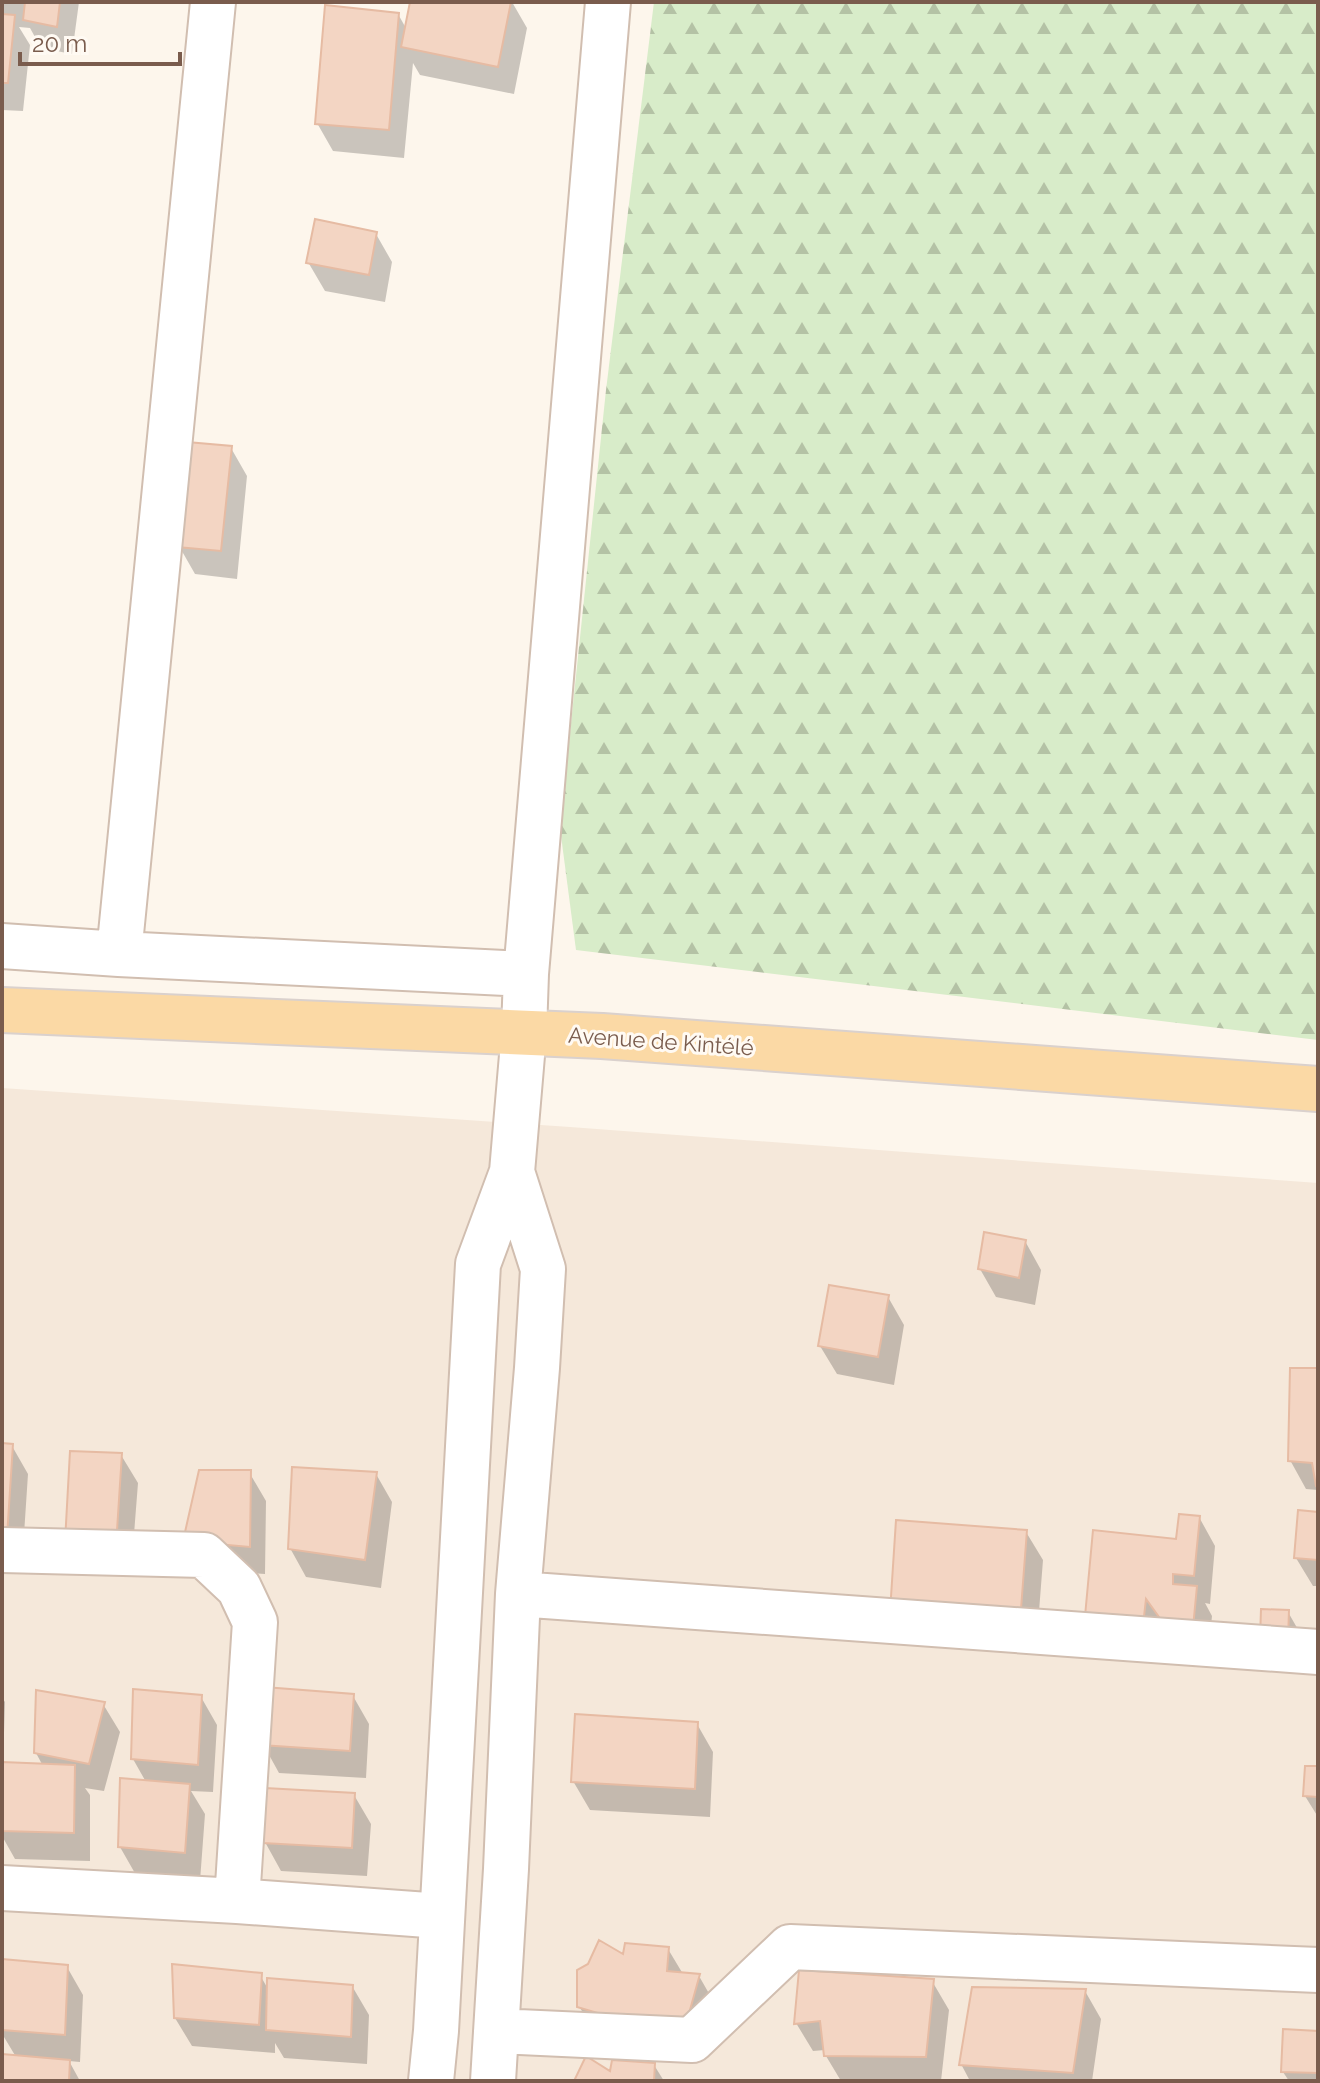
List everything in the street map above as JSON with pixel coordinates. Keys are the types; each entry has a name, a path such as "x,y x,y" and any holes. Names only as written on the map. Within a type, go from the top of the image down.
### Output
{"main road":[{"name":"Avenue de Kintélé","path":"2,1010 602,1036 1318,1089"}],"street":[{"path":"119,954 213,2"},
{"path":"431,2081 478,1264 512,1172 608,2"},
{"path":"2,946 526,974"},
{"path":"493,2081 518,1594 543,1269 512,1172"},
{"path":"2,1550 204,1555 239,1588 255,1622 237,1901"},
{"path":"518,1594 1318,1652"},
{"path":"2,1888 441,1916"},
{"path":"496,2031 692,2040 790,1947 1318,1970"}],"shaded area":[{"path":"2,1088 1318,1183 1318,2081 2,2081"}],"green space":[{"path":"654,2 1318,2 1318,1040 576,950 560,828 606,390"}],"building":[{"path":"25,2 60,2 57,27 23,20"},
{"path":"410,2 511,2 498,67 401,47"},
{"path":"325,5 399,13 389,130 315,124"},
{"path":"2,14 15,15 8,83 2,83"},
{"path":"315,219 377,232 369,275 306,263"},
{"path":"187,442 232,446 221,551 177,547"},
{"path":"984,1232 1026,1240 1019,1278 978,1269"},
{"path":"829,1285 889,1295 878,1357 818,1346"},
{"path":"1290,1368 1318,1368 1318,1487 1312,1463 1288,1461"},
{"path":"2,1443 13,1444 7,1537 2,1537"},
{"path":"70,1451 122,1453 116,1546 65,1542"},
{"path":"292,1467 377,1472 365,1560 288,1549"},
{"path":"199,1470 251,1470 250,1547 183,1541"},
{"path":"1298,1510 1318,1512 1318,1560 1294,1558"},
{"path":"1179,1514 1200,1516 1194,1576 1173,1574 1173,1584 1197,1586 1192,1638 1172,1635 1146,1599 1142,1634 1084,1627 1093,1530 1176,1539"},
{"path":"896,1520 1027,1530 1020,1622 890,1612"},
{"path":"1261,1609 1289,1610 1288,1641 1260,1640"},
{"path":"264,1687 354,1694 350,1751 261,1745"},
{"path":"133,1689 202,1695 198,1765 131,1759"},
{"path":"36,1690 105,1702 89,1764 34,1753"},
{"path":"575,1714 698,1722 695,1789 571,1782"},
{"path":"2,1762 75,1765 74,1833 2,1831"},
{"path":"1305,1766 1318,1766 1318,1797 1303,1796"},
{"path":"120,1778 190,1784 185,1853 118,1847"},
{"path":"265,1788 355,1793 352,1848 263,1843"},
{"path":"599,1940 623,1954 625,1943 669,1947 667,1971 700,1974 688,2017 625,2021 577,2007 577,1970 588,1964"},
{"path":"2,1959 68,1965 65,2035 2,2030"},
{"path":"172,1964 262,1973 259,2025 174,2018"},
{"path":"799,1970 934,1979 926,2057 824,2056 820,2021 794,2024"},
{"path":"267,1978 353,1985 351,2037 266,2030"},
{"path":"972,1987 1086,1989 1073,2073 959,2065"},
{"path":"1283,2029 1318,2031 1318,2073 1281,2072"},
{"path":"2,2054 70,2060 69,2081 2,2081"},
{"path":"586,2056 610,2071 612,2060 655,2063 654,2081 574,2081"}]}
